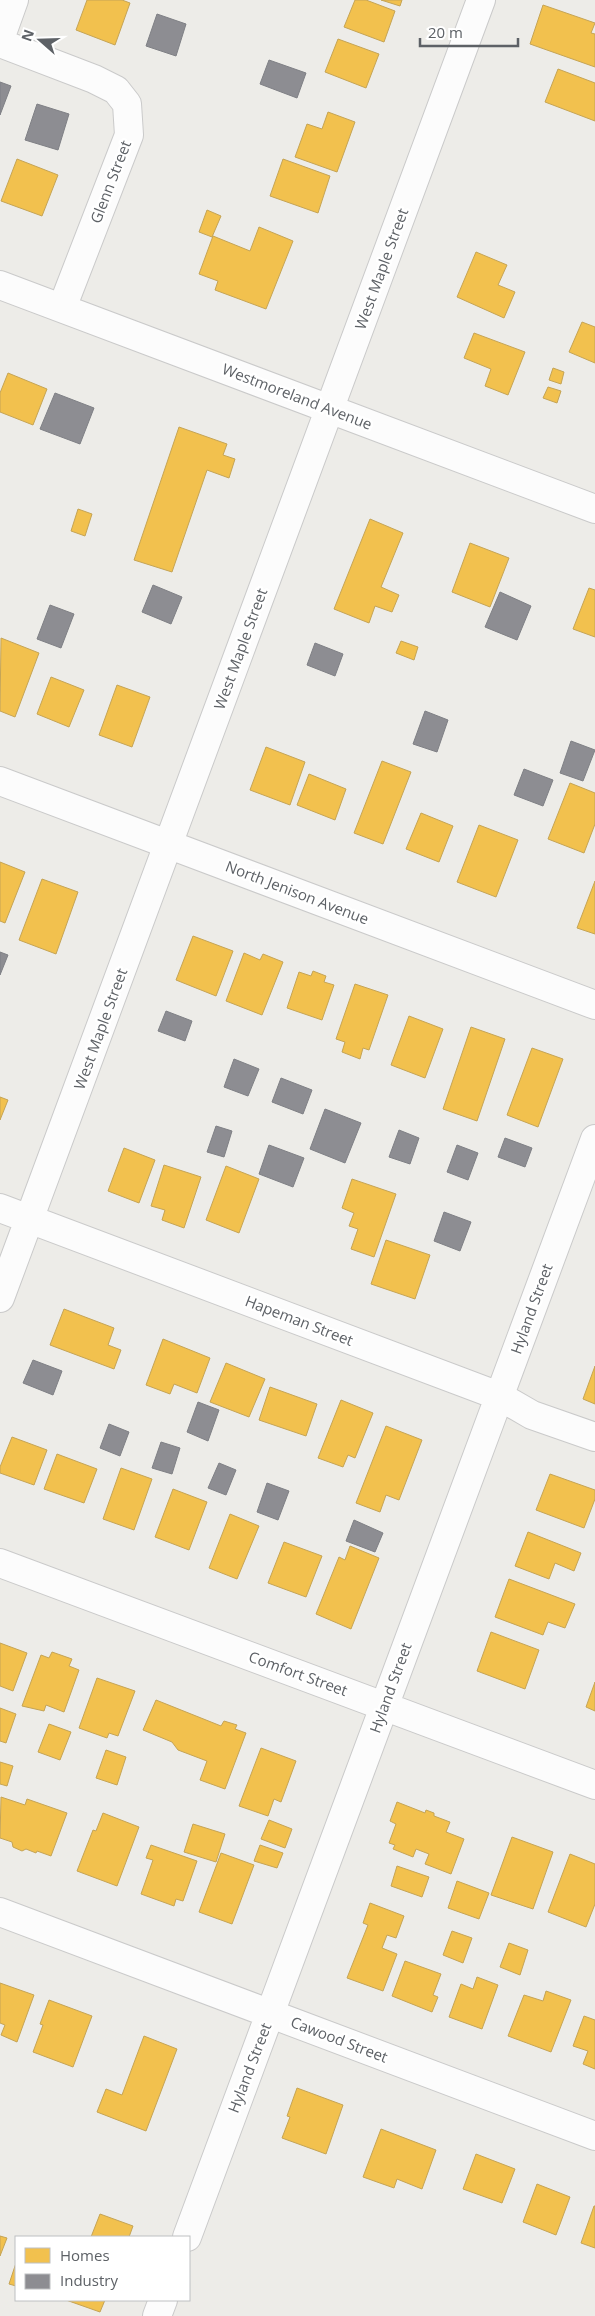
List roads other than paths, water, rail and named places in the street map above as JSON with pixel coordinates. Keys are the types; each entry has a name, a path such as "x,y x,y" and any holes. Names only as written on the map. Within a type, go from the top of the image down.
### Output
{"street":[{"path":"0,39 14,0"},
{"name":"West Maple Street","path":"0,1298 481,0"},
{"name":"Glenn Street","path":"0,43 94,79 116,90 127,104 129,135 62,308"},
{"name":"Westmoreland Avenue","path":"0,285 595,509"},
{"name":"North Jenison Avenue","path":"0,781 595,1005"},
{"name":"Hyland Street","path":"187,2236 595,1139"},
{"name":"Hapeman Street","path":"0,1208 499,1396 532,1415 595,1437"},
{"name":"Comfort Street","path":"0,1563 595,1785"},
{"name":"Cawood Street","path":"0,1912 595,2136"},
{"path":"157,2316 163,2301"}]}
